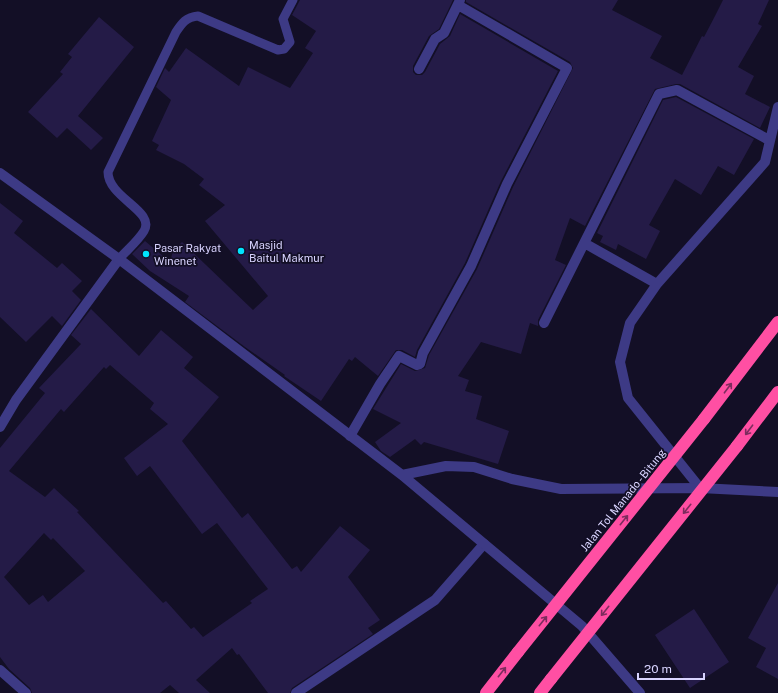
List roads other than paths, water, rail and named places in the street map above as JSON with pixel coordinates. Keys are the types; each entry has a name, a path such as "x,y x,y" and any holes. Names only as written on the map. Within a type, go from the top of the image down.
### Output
{"highway":[{"name":"Jalan Tol Manado - Bitung","path":"486,693 704,419 778,322"},
{"path":"540,693 737,446 778,392"}],"street":[{"path":"350,436 380,384 399,356 417,365 420,364 423,353 471,266 508,184 567,68 459,2 444,33 435,39 419,69"},
{"path":"544,323 586,244 659,94 677,90 769,140"},
{"path":"700,488 628,398 620,362 630,323 657,284 764,162 778,107"},
{"path":"0,173 119,259 402,475 582,626 640,693"},
{"path":"586,244 657,284"},
{"path":"0,427 16,400 119,259"},
{"path":"402,475 446,466 474,467 512,479 561,489 700,488 778,492"},
{"path":"296,693 435,600 484,544"},
{"path":"0,670 26,693"}],"lane":[{"path":"119,259 145,230 146,222 140,211 114,190 108,180 108,172 176,32 184,21 190,17 198,16 278,50 284,49 290,42 283,19 292,0"}],"place":[{"name":"Masjid Baitul Makmur","path":"241,251"},
{"name":"Pasar Rakyat Winenet","path":"146,254"}]}
